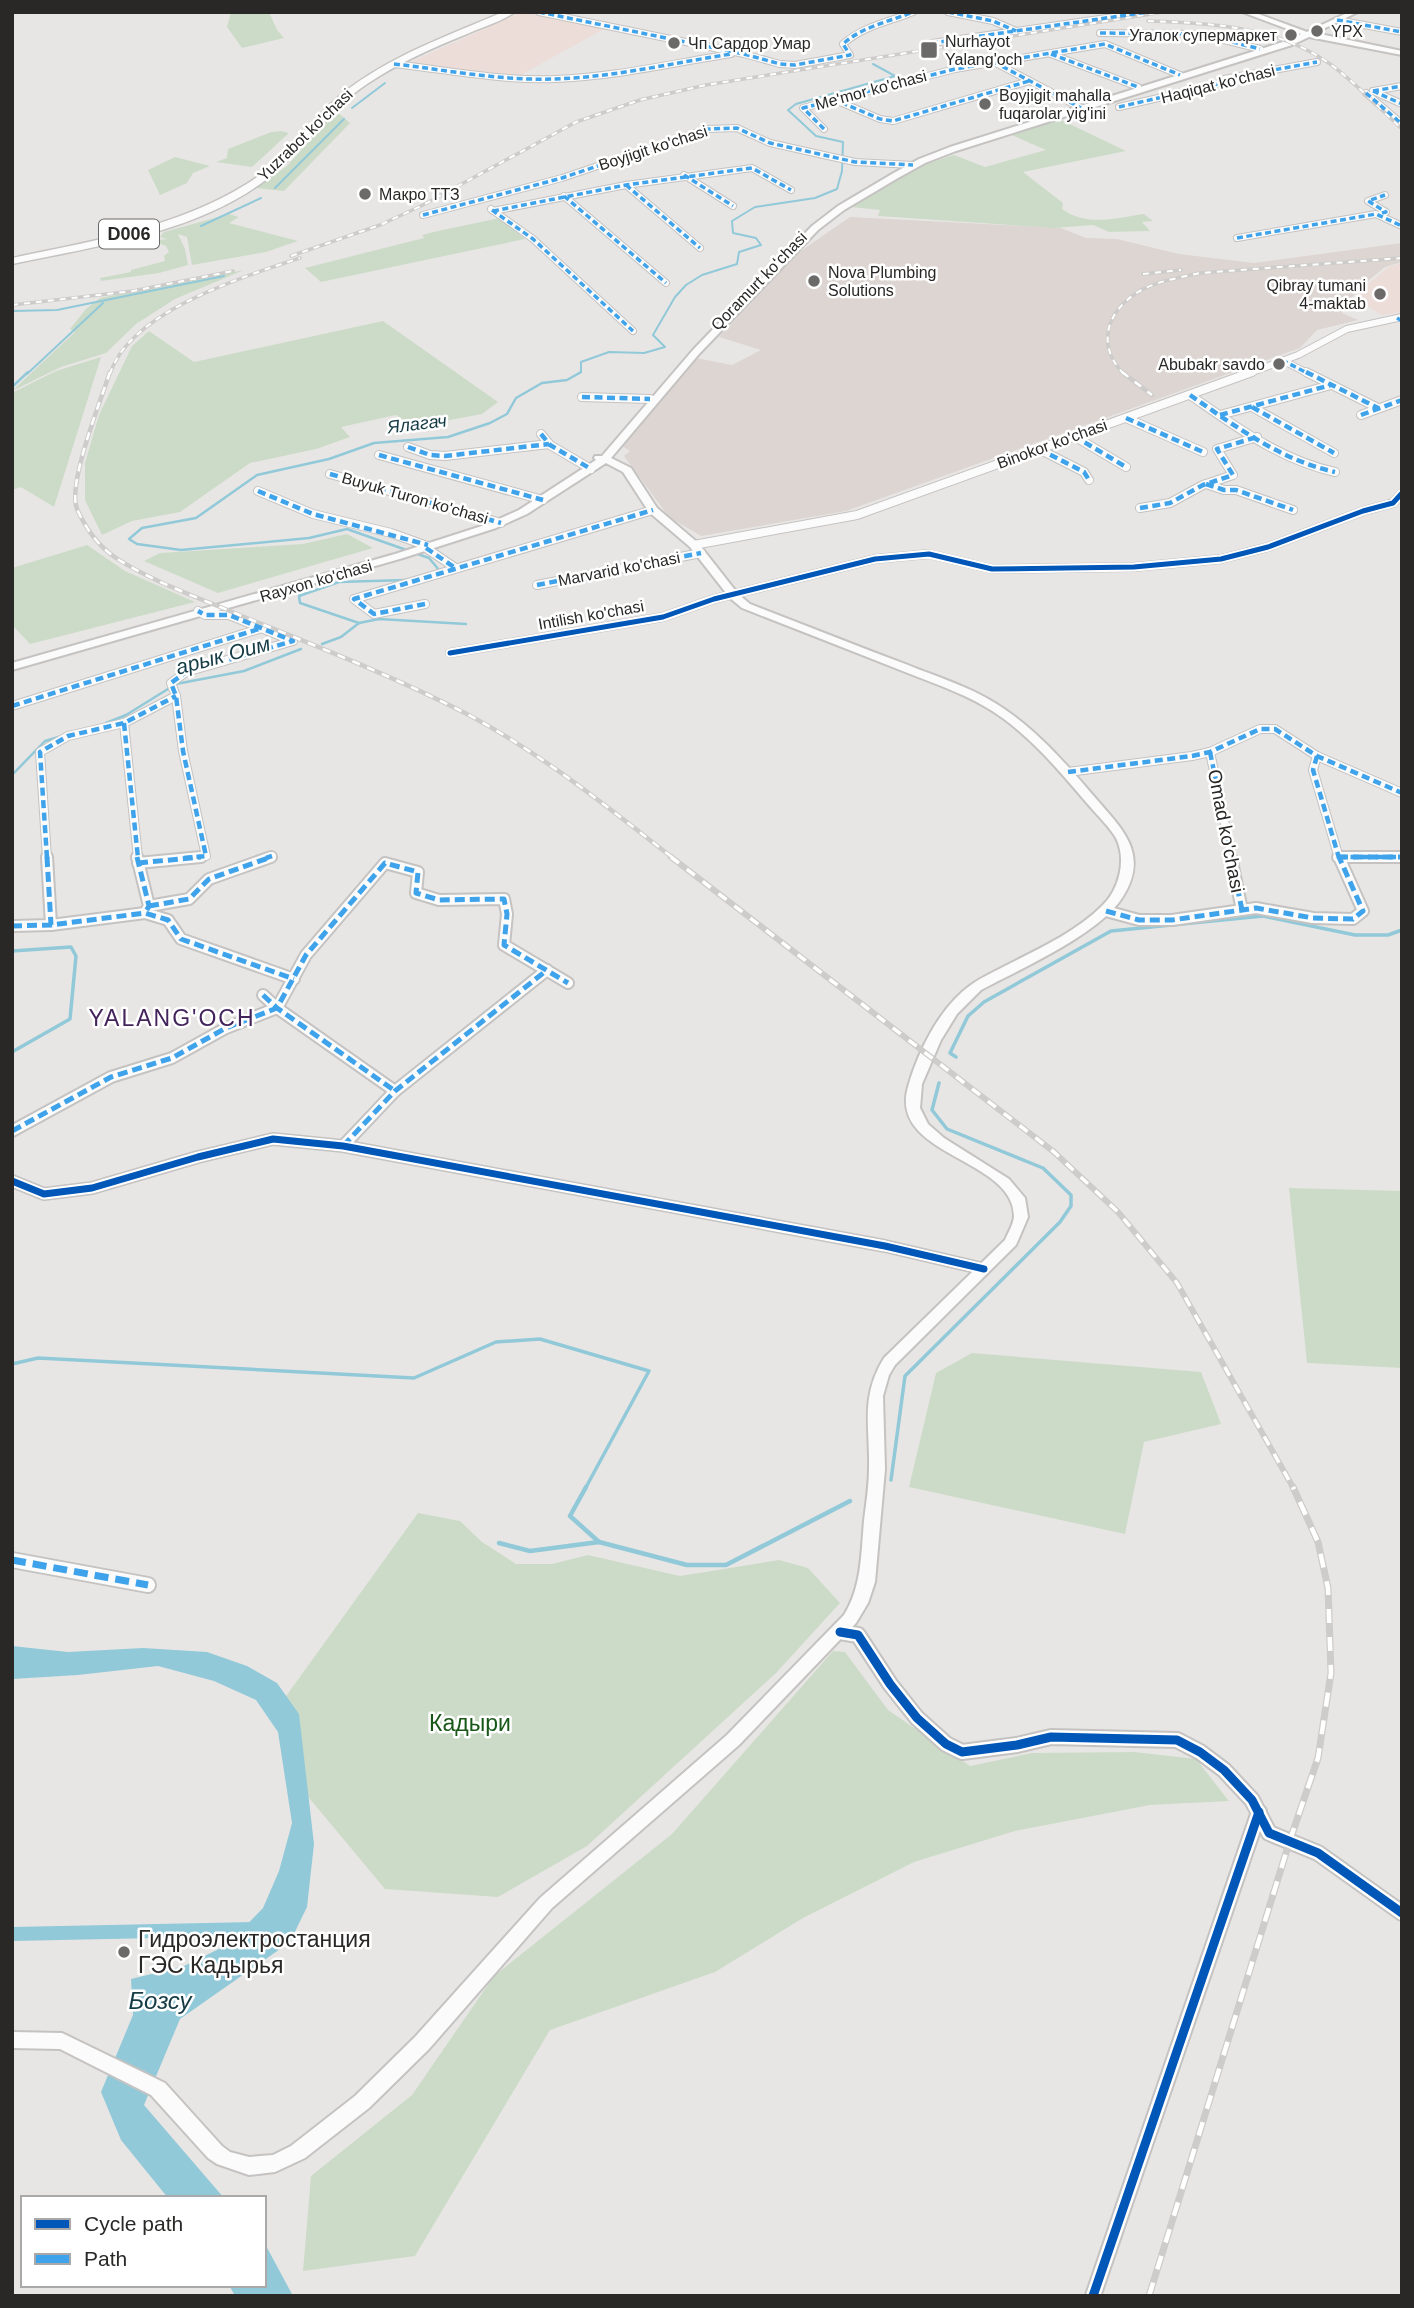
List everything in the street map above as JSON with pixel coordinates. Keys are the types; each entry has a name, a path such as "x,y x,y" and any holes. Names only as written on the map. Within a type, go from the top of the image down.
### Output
{"main road":[{"name":"Yuzrabot ko'chasi","path":"12,259 145,230 186,216 238,191 285,159 330,105 353,83 498,12"},
{"name":"Yuzrabot ko'chasi","path":"330,105 394,64 510,12"},
{"path":"1245,12 1309,34 1402,53"},
{"name":"Qoramurt koʻchasi","path":"1080,108 1138,87 1309,34 1353,12"},
{"name":"Qoramurt koʻchasi","path":"602,459 650,399 693,352 809,233 841,208 911,165 1309,34"},
{"name":"Qoramurt koʻchasi","path":"602,459 693,352"},
{"path":"12,2040 62,2040 159,2089 215,2152 224,2158 249,2166 275,2163 298,2152 362,2102 422,2043 546,1903 733,1740 840,1632 860,1603 867,1582 877,1469 874,1402 878,1382 889,1362 1016,1234 1022,1217 1018,1199 997,1176 938,1140 923,1127 912,1105 915,1086 937,1036 956,1005 969,993 1105,911 1121,889 1125,876 1125,846 1117,830 1068,772 1019,725 980,699 746,606 734,596 698,549 653,510 627,470 602,459"},
{"name":"Rayxon ko'chasi","path":"12,665 398,555 498,522 541,499 602,459"}],"street":[{"path":"539,12 794,65 850,55 842,44 848,38 868,27 885,24 913,12"},
{"path":"948,12 993,21 1016,31"},
{"path":"972,17 984,12"},
{"path":"932,43 1148,12"},
{"path":"1339,20 1383,29 1402,29"},
{"path":"1100,33 1188,32 1230,37 1260,50"},
{"name":"Me'mor ko'chasi","path":"824,129 803,108 994,61 1105,44 1180,75"},
{"path":"394,64 514,78 552,79 590,76 734,53"},
{"path":"1048,53 1138,87"},
{"path":"994,61 1080,108"},
{"name":"Haqiqat ko'chasi","path":"1119,107 1215,85 1224,79 1317,62"},
{"path":"833,99 880,119 893,121 1029,80"},
{"path":"1369,92 1402,86"},
{"path":"1369,92 1402,104"},
{"path":"1369,92 1402,124"},
{"name":"Boyjigit ko'chasi","path":"423,215 562,178 707,129 737,128 770,143 855,162 911,165"},
{"name":"Boyjigit ko'chasi","path":"493,211 564,195 684,175 752,168 791,190"},
{"path":"684,175 733,206"},
{"path":"626,185 700,248"},
{"path":"564,195 666,283"},
{"path":"1237,238 1386,212 1368,201 1385,195"},
{"path":"476,201 533,239 633,331"},
{"path":"1376,214 1402,226"},
{"name":"Binokor ko'chasi","path":"698,549 857,515 1298,355 1347,329 1400,319"},
{"path":"1282,360 1378,408"},
{"path":"1220,415 1331,385"},
{"path":"1190,395 1257,438 1317,470 1335,472"},
{"path":"582,397 650,399"},
{"path":"1361,415 1402,400"},
{"path":"1252,407 1334,453"},
{"path":"1126,418 1203,452"},
{"path":"541,434 549,444 589,469"},
{"path":"1074,436 1126,467"},
{"path":"1140,508 1170,503 1206,484 1233,475 1217,449 1257,438"},
{"path":"408,447 430,455 445,456 549,444"},
{"path":"1039,449 1084,472 1089,480"},
{"name":"Buyuk Turon ko'chasi","path":"379,455 541,499"},
{"name":"Buyuk Turon ko'chasi","path":"330,474 498,522"},
{"path":"1206,484 1224,490 1236,490 1293,510"},
{"path":"258,491 313,514 353,523 424,547 454,567"},
{"name":"Intilish ko'chasi","path":"450,653 663,617 714,599 875,559 929,554 992,569 1135,567 1221,559 1268,547 1363,511 1393,503 1402,493"},
{"name":"Rayxon ko'chasi","path":"425,604 374,614 355,598 653,510"},
{"name":"Marvarid ko'chasi","path":"537,584 698,549"},
{"path":"138,863 206,856 171,683 186,673 293,641 229,615 200,612"},
{"path":"12,706 262,628"},
{"path":"51,925 40,752 68,736 124,723 175,694"},
{"path":"124,723 138,863 147,909"},
{"name":"Omad ko'chasi","path":"1068,772 1192,757 1210,752 1260,729 1275,729 1317,756 1402,793"},
{"name":"Omad ko'chasi","path":"1210,752 1242,910"},
{"name":"Omad ko'chasi","path":"1105,911 1139,920 1256,908 1313,918 1353,919 1363,911 1350,889 1338,857 1313,770 1317,756"},
{"path":"12,926 51,925 189,899 209,878 272,856"},
{"path":"1338,857 1402,857"},
{"path":"12,1131 16,1126 73,1100 111,1077 172,1058 226,1028 277,1008 306,955 386,863 418,872 416,892 439,901 504,899 507,914 504,944 568,983"},
{"path":"147,909 168,920 181,939 294,979"},
{"path":"342,1146 395,1090 547,970"},
{"path":"263,995 277,1008 395,1090"},
{"path":"12,1181 44,1194 92,1188 198,1157 274,1139 342,1146 885,1246 984,1269"},
{"path":"12,1560 83,1576 148,1585"},
{"path":"840,1632 858,1635 894,1689 932,1732 954,1749 976,1752 1051,1737 1177,1740 1200,1752 1224,1770 1252,1800 1269,1833 1318,1853 1402,1913"},
{"path":"1093,2296 1259,1812"}],"shaded area":[{"path":"522,12 604,29 517,77 406,64"},
{"path":"850,217 1061,228 1086,238 1117,239 1179,254 1254,263 1402,243 1402,262 1385,267 1358,289 1342,313 1358,320 1317,330 1300,348 846,511 701,536 669,517 624,456 630,451 622,446 696,358 732,365 761,350 719,337 798,253"},
{"name":"Qibray tumani 4-maktab","path":"1402,263 1402,312 1382,315 1356,299 1362,289 1389,267"}],"green space":[{"path":"231,12 269,12 284,38 242,48 227,27"},
{"path":"336,111 350,123 284,191 256,188 287,166"},
{"path":"1057,118 1126,151 1023,172 1063,203 1062,209 1072,215 1102,220 1144,214 1153,221 1142,222 1150,231 1109,232 1093,225 1054,228 878,216 880,210 851,207 914,168 954,155 985,167 1046,150 1007,133"},
{"path":"271,132 289,133 252,167 216,162 227,158 228,149"},
{"path":"175,157 210,166 193,173 187,183 160,195 148,170"},
{"path":"229,214 239,217 229,223 298,241 266,252 192,265 187,237 178,234 188,265 159,273 101,281 100,278 165,261 164,256 169,252 166,246 158,243 158,240 167,239 160,237 164,232"},
{"path":"499,218 525,239 321,282 305,268 424,238 422,235"},
{"path":"244,270 175,299 136,324 106,353 61,367 12,391 75,332 70,329 86,309 100,298"},
{"path":"383,321 498,402 482,414 413,427 396,415 341,427 350,437 316,449 250,463 180,512 132,521 102,535 85,500 85,463 99,415 132,346 149,331 194,362"},
{"path":"101,357 54,507 21,487 12,490 12,393 56,371"},
{"path":"347,534 373,548 218,593 144,561 160,553 303,544"},
{"path":"87,545 125,571 195,602 30,644 12,625 12,568"},
{"path":"1289,1188 1402,1191 1402,1368 1307,1363"},
{"path":"972,1353 1201,1372 1221,1424 1144,1442 1125,1534 909,1487 936,1373"},
{"name":"Кадыри","path":"418,1513 460,1521 482,1542 516,1564 552,1564 588,1555 680,1576 779,1560 808,1568 840,1603 776,1673 587,1846 498,1897 385,1889 305,1793 284,1699"},
{"path":"833,1651 845,1652 888,1710 970,1766 1032,1753 1134,1752 1196,1759 1229,1801 1150,1805 1015,1831 914,1862 803,1918 715,1972 550,2030 415,2256 303,2271 311,2176 412,2095 494,1976 672,1834"}],"water":[{"name":"Бозсу","path":"12,1646 68,1652 143,1648 207,1652 247,1666 277,1683 299,1714 314,1844 307,1907 290,1942 180,2019 144,2105 222,2196 166,2196 121,2140 101,2092 133,2015 131,1979 184,1966 227,1945 263,1908 279,1871 292,1823 278,1732 256,1700 214,1681 158,1666 12,1679"},
{"path":"266,2246 293,2296 235,2296 230,2287 266,2287"}],"waterway":[{"name":"Ялагач","path":"581,372 581,362 609,352 644,353 665,347 653,335 675,297 686,285 702,275 737,264 739,252 761,245 756,238 733,233 732,221 755,207 815,198 837,189 842,171 843,142 816,136 788,110 796,104 895,76 873,64"},
{"path":"352,108 385,83"},
{"path":"275,188 344,119"},
{"path":"201,226 261,198"},
{"path":"12,311 57,310 224,276"},
{"path":"27,374 103,303"},
{"path":"12,387 28,372"},
{"name":"Ялагач","path":"437,571 439,570 429,558 347,529 309,538 181,550 137,544 129,539 142,528 196,518 257,475 329,459 374,443 448,437 490,423 507,414 516,398 542,383 567,380 581,372"},
{"name":"Ялагач","path":"359,623 300,603 299,596 339,582 406,580"},
{"name":"арык Оим","path":"359,623 379,619 466,624"},
{"name":"арык Оим","path":"322,644 341,637 359,623"},
{"name":"арык Оим","path":"106,723 126,715 176,684 244,671 301,649"},
{"name":"арык Оим","path":"12,775 45,741 62,736"},
{"path":"956,1057 950,1053 968,1016 984,1002 1111,931 1263,916 1355,935 1388,935 1402,930"},
{"name":"арык Оим","path":"12,951 71,947 76,956 70,1019 12,1052"},
{"path":"891,1480 905,1376 1060,1222 1071,1206 1071,1195 1043,1168 947,1129 932,1110 939,1083"},
{"path":"12,1364 38,1358 414,1378 496,1342 540,1339 649,1371 585,1489"},
{"path":"586,1487 570,1516 599,1542"},
{"path":"599,1542 687,1565 726,1565 850,1501"},
{"path":"499,1543 530,1551 599,1542"},
{"path":"12,1934 254,1929"}],"railway":[{"path":"291,256 380,225 423,205 576,122 640,100 706,85 1163,12"},
{"path":"1148,21 1242,29 1265,34 1310,51 1358,87 1402,129"},
{"path":"110,374 122,352 140,332 164,315 220,286 300,258"},
{"path":"1123,373 1110,352 1108,330 1118,309 1138,292 1152,285 1200,273 1402,258"},
{"path":"1143,274 1181,270"},
{"path":"12,305 133,291 233,271"},
{"path":"110,372 81,462 75,497 84,523 110,553 160,582 380,673 465,713 547,763 673,858"},
{"path":"1123,373 1152,395"},
{"path":"671,857 1054,1152 1118,1212 1177,1283 1294,1488"},
{"path":"1149,2296 1290,1840 1318,1758 1331,1673 1328,1588 1318,1542 1294,1488"}],"marked path":[{"path":"539,12 795,65 850,55 843,44 857,33 913,12"},
{"path":"948,12 993,21 1016,31"},
{"path":"932,43 1148,12"},
{"path":"1337,20 1402,32"},
{"path":"1100,33 1182,32 1221,37 1260,49"},
{"path":"824,129 803,108 955,69 1105,44 1180,75"},
{"path":"394,64 514,78 552,79 590,77 731,54"},
{"path":"1051,54 1138,87"},
{"path":"994,62 1081,108"},
{"path":"1119,107 1215,85 1224,79 1317,62"},
{"path":"833,99 880,119 893,121 1029,81"},
{"path":"1373,91 1402,86"},
{"path":"1373,91 1402,104"},
{"path":"1366,93 1402,124"},
{"path":"423,215 562,178 707,129 737,128 770,143 855,162 913,165"},
{"path":"493,211 626,185 752,168 791,190"},
{"path":"684,175 733,206"},
{"path":"626,185 700,248"},
{"path":"1382,213 1386,212 1368,201 1385,195"},
{"path":"564,196 666,283"},
{"path":"492,210 533,239 633,331"},
{"path":"1237,238 1376,214 1402,226"},
{"path":"1397,318 1402,321"},
{"path":"1282,360 1378,408"},
{"path":"1220,415 1331,385"},
{"path":"1190,395 1279,452 1317,468 1335,472"},
{"path":"582,397 650,399"},
{"path":"1361,415 1402,400"},
{"path":"1252,407 1334,453"},
{"path":"1126,418 1203,452"},
{"path":"541,434 550,445 591,469"},
{"path":"1074,436 1126,467"},
{"path":"1140,508 1170,503 1203,485 1233,475 1217,449 1257,437"},
{"path":"408,447 430,455 445,456 549,444"},
{"path":"1039,449 1084,472 1089,480"},
{"path":"379,455 543,500"},
{"path":"330,474 501,523"},
{"path":"1206,484 1224,490 1236,490 1293,510"},
{"path":"258,491 313,514 428,545"},
{"path":"425,604 374,614 354,599 653,510"},
{"path":"426,548 454,567"},
{"path":"537,585 701,553"},
{"path":"138,863 206,856 183,751 176,696 171,683 186,672 293,641 229,615 205,615 198,611"},
{"path":"12,706 262,628"},
{"path":"51,925 40,752 68,736 124,723 176,696"},
{"path":"124,723 138,863 149,906 145,913"},
{"path":"1068,772 1192,756 1210,752 1260,729 1275,729 1317,756 1402,793"},
{"path":"1210,752 1242,910"},
{"path":"1106,911 1139,920 1172,920 1256,908 1313,918 1353,919 1363,911 1346,877 1334,842 1313,770 1317,756"},
{"path":"149,906 189,899 209,879 272,856"},
{"path":"1338,857 1402,857"},
{"path":"12,1131 111,1077 172,1058 226,1028 277,1008 306,955 385,863 418,872 416,893 439,900 504,899 507,914 504,945 568,983"},
{"path":"12,926 51,925 145,913 168,920 181,939 294,979"},
{"path":"343,1146 395,1091 547,970"},
{"path":"263,995 277,1008 395,1091"},
{"path":"12,1560 148,1585"}],"cycle path":[{"path":"450,653 663,617 714,599 875,559 929,554 992,569 1134,567 1221,559 1268,547 1363,511 1393,503 1402,493"},
{"path":"12,1181 44,1194 92,1188 198,1157 273,1139 343,1146 885,1246 984,1269"},
{"path":"840,1632 858,1635 890,1684 917,1718 931,1733 962,1752 1017,1745 1051,1737 1177,1740 1200,1752 1224,1770 1252,1800 1269,1833 1318,1853 1402,1913"},
{"path":"1093,2296 1259,1812"}],"place":[{"name":"YPX","path":"1317,31"},
{"name":"Угалок супермаркет","path":"1291,35"},
{"name":"Чп Сардор Умар","path":"674,43"},
{"name":"Nurhayot Yalang'och","path":"929,50"},
{"name":"Boyjigit mahalla fuqarolar yig'ini","path":"985,104"},
{"name":"Макро ТТЗ","path":"365,194"},
{"name":"Nova Plumbing Solutions","path":"814,281"},
{"name":"Qibray tumani 4-maktab","path":"1380,294"},
{"name":"Abubakr savdo","path":"1279,364"},
{"name":"Гидроэлектростанция ГЭС Кадырья","path":"124,1952"}],"district":[{"name":"YALANG'OCH","path":"172,1018"}]}
